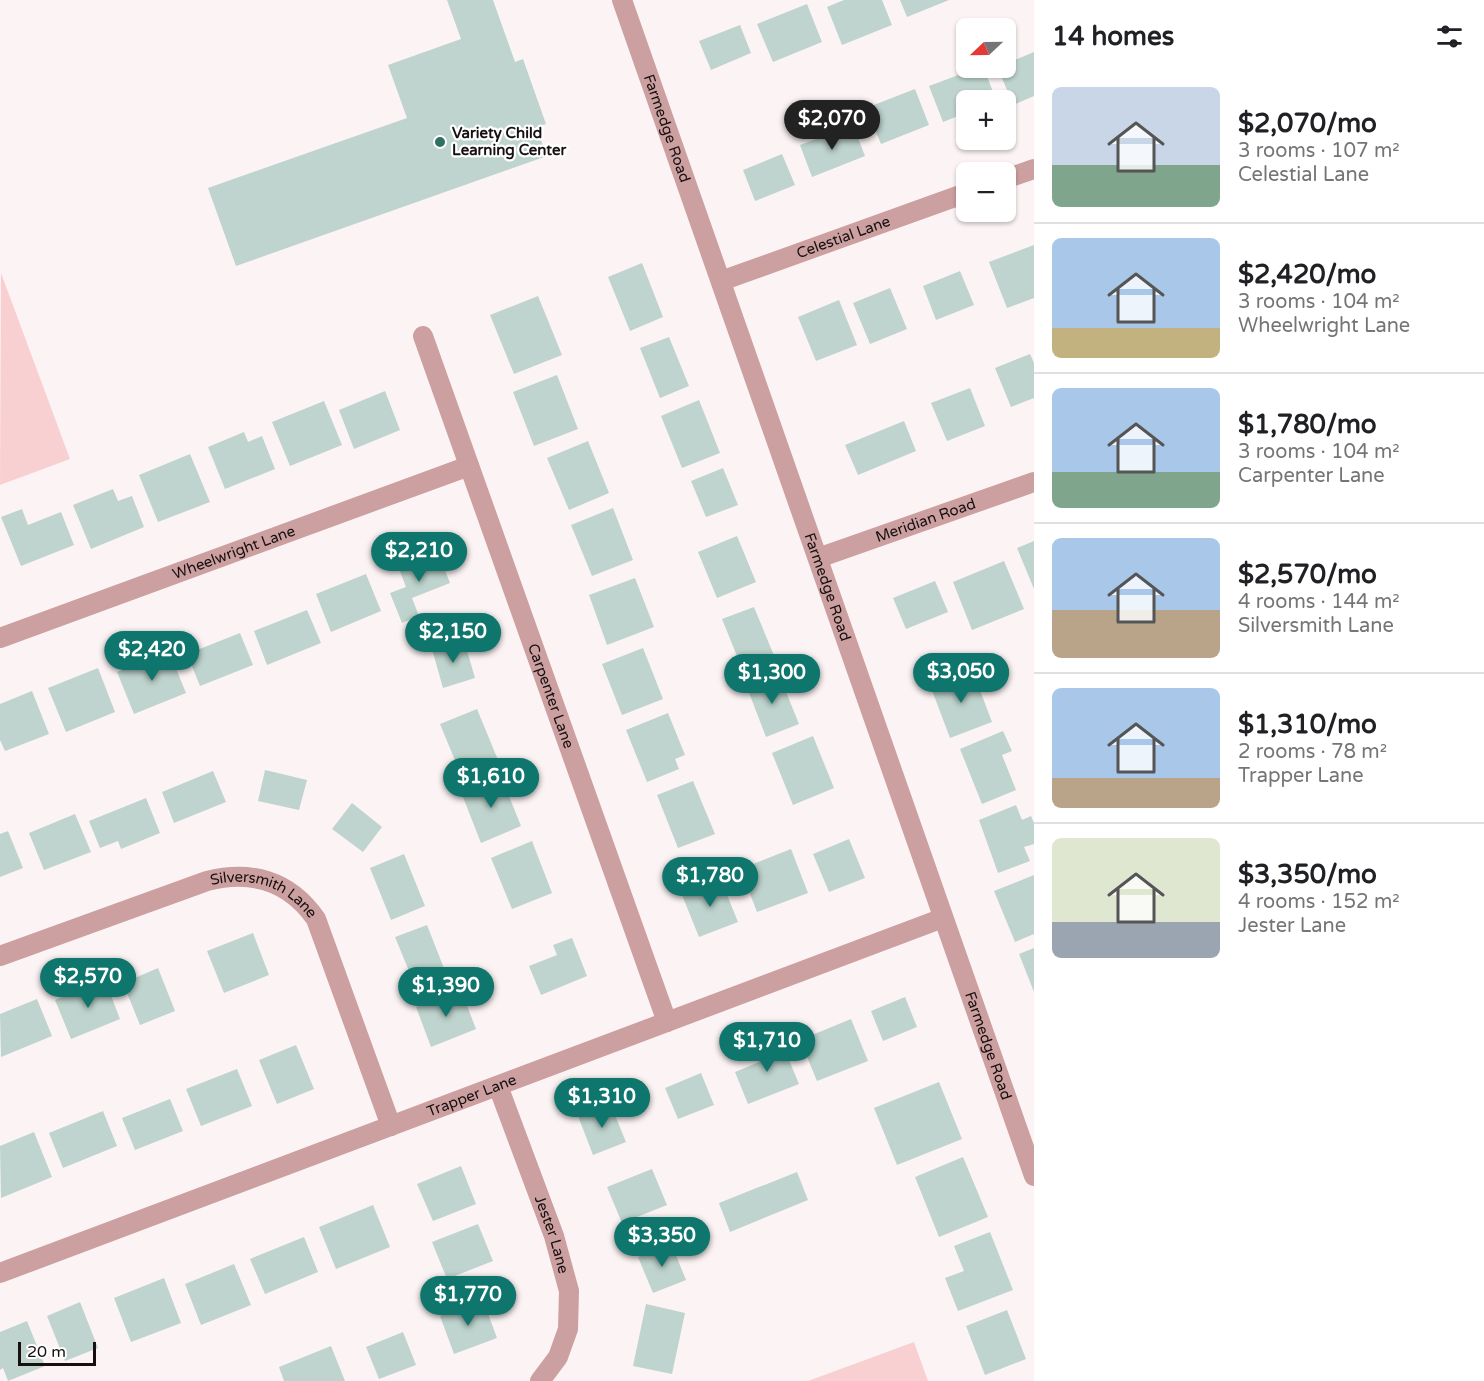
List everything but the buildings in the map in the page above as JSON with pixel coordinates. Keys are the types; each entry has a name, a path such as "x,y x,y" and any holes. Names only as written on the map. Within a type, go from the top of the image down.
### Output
{"street":[{"name":"Farmedge Road","path":"626,1 721,281 1034,1176"},
{"path":"1016,175 1034,168"},
{"name":"Celestial Lane","path":"721,281 956,197"},
{"name":"Carpenter Lane","path":"423,336 667,1022"},
{"name":"Wheelwright Lane","path":"0,639 469,466"},
{"name":"Meridian Road","path":"818,558 1034,482"},
{"name":"Silversmith Lane","path":"0,956 207,881 230,875 257,878 278,884 307,906 316,919 391,1126"},
{"name":"Trapper Lane","path":"0,1273 944,918"},
{"name":"Jester Lane","path":"498,1086 554,1236 569,1291 568,1329 558,1357 540,1381"}],"shaded area":[{"path":"1,273 70,459 0,485"},
{"path":"914,1342 928,1381 808,1381"}],"place":[{"name":"Variety Child Learning Center","path":"440,142"}]}
